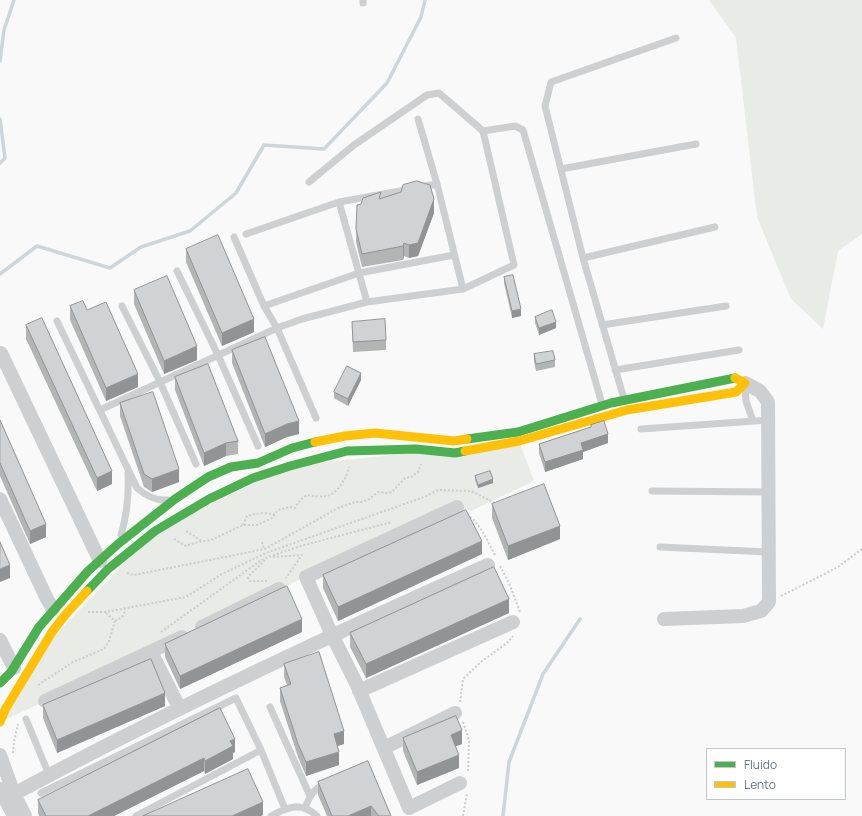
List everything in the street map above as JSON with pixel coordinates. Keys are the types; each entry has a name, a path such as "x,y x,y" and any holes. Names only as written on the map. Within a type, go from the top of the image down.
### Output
{"street":[{"path":"1,353 100,561"},
{"path":"0,683 14,668 39,627 53,609 76,584 118,544 176,499 208,477 231,467 258,463 292,448 328,439 353,435 388,434 454,441 518,432 624,400 735,378 760,391 768,402 769,602 762,611 743,616 664,619"},
{"path":"0,722 6,708 52,632 65,615 108,569 167,524 209,499 249,480 290,466 347,451 416,449 455,453 493,447 627,410 736,392 745,384"},
{"path":"388,434 394,449"},
{"path":"243,466 247,469 249,480"},
{"path":"0,499 53,609"},
{"path":"457,507 306,577 359,691 409,808 465,785"},
{"path":"14,794 49,775 332,635 488,565"},
{"path":"45,701 151,652 280,582"},
{"path":"359,691 517,623"},
{"path":"0,640 14,668"},
{"path":"151,652 180,710"},
{"path":"384,748 459,712"},
{"path":"0,755 14,794 25,816"},
{"path":"0,789 14,816"}],"lane":[{"path":"624,400 583,258 545,106 551,82 676,38"},
{"path":"100,410 277,328 302,319 367,302 463,289 514,265 484,131 439,93 427,95 354,145 309,182"},
{"path":"418,119 463,289"},
{"path":"484,131 515,126 523,130 602,406"},
{"path":"561,169 696,144"},
{"path":"246,234 338,202 436,184"},
{"path":"338,202 367,302"},
{"path":"583,258 715,227"},
{"path":"234,237 264,306 277,328 316,418"},
{"path":"264,306 359,273 454,255"},
{"path":"177,271 218,355 258,446"},
{"path":"122,306 160,382 196,464"},
{"path":"602,325 726,306"},
{"path":"57,321 137,488 145,495 154,499 165,501 176,499"},
{"path":"615,370 739,350"},
{"path":"745,384 746,401 753,421"},
{"path":"641,429 769,420"},
{"path":"118,544 127,507 128,470"},
{"path":"652,491 769,492"},
{"path":"660,547 768,552"},
{"path":"41,793 236,698 261,750 285,809"},
{"path":"270,707 310,796"},
{"path":"26,719 49,775"},
{"path":"136,816 261,750"},
{"path":"305,808 310,796 319,786 333,779"},
{"path":"271,816 292,807 305,808 317,816"}],"path":[{"path":"131,568 126,573 134,575 265,549 346,504 368,500 378,492 392,492 405,478 411,477 418,472 423,458"},
{"path":"178,534 172,538 186,546 211,540 243,525 257,525 272,518 278,510 289,507 294,508 300,500 307,495 327,496 335,491 347,476 349,467"},
{"path":"92,607 86,612 104,612 186,597 222,574 266,553 424,497 438,490 471,491 499,505"},
{"path":"457,507 473,519 484,534 509,583 517,623 507,643 482,660 463,679 459,712 469,740 463,816"},
{"path":"243,525 248,516 252,514 271,513 275,515"},
{"path":"159,634 260,561 268,557 304,545 393,522"},
{"path":"190,526 184,530 202,541"},
{"path":"262,542 268,557"},
{"path":"769,602 838,567 862,549"},
{"path":"280,582 302,555 268,557 248,577 250,581 264,580 280,582 293,575"},
{"path":"115,621 121,619 126,608"},
{"path":"104,612 115,621"},
{"path":"33,686 40,685 73,662 104,649 110,641 115,621"},
{"path":"15,759 13,753 18,722"}],"shaded area":[{"path":"709,0 862,0 862,234 838,251 823,329 791,299 757,217 736,38"},
{"path":"519,441 534,481 471,511 457,507 279,589 151,652 0,722 40,651 155,531 290,466"}],"building":[{"path":"417,181 430,185 434,199 418,243 409,245 404,243 403,246 362,254 356,229 357,205 361,204 363,198 381,192 379,199 401,192 403,185"},
{"path":"218,235 254,319 222,333 186,249"},
{"path":"513,275 521,309 512,311 504,277"},
{"path":"167,276 197,346 164,361 134,290"},
{"path":"83,301 87,310 106,302 138,374 106,388 70,306"},
{"path":"552,310 556,322 539,328 535,317"},
{"path":"42,318 112,471 97,478 26,325"},
{"path":"385,319 386,340 353,342 352,322"},
{"path":"265,337 299,421 287,424 265,434 232,350"},
{"path":"553,351 555,360 536,364 534,354"},
{"path":"208,364 238,441 226,443 204,453 175,377"},
{"path":"347,366 361,373 348,399 334,392"},
{"path":"153,392 179,469 152,479 144,474 120,403"},
{"path":"0,420 46,524 30,531 0,463"},
{"path":"604,421 608,434 581,443 583,450 545,462 539,444 591,427 591,425"},
{"path":"490,471 493,479 478,485 475,476"},
{"path":"544,484 560,526 508,546 492,504"},
{"path":"466,510 482,541 338,607 323,575"},
{"path":"0,542 10,565 0,569"},
{"path":"494,567 509,599 366,664 350,633"},
{"path":"287,586 302,619 180,676 165,644"},
{"path":"319,652 344,731 334,734 339,752 306,762 298,744 280,688 291,684 284,664"},
{"path":"151,659 165,693 57,740 43,705"},
{"path":"220,708 235,739 230,741 233,746 205,761 204,758 88,816 46,816 38,800"},
{"path":"456,716 462,730 451,735 459,755 417,772 403,738"},
{"path":"368,761 391,816 379,816 371,806 348,816 332,816 318,782"},
{"path":"248,769 263,802 232,816 143,816"}],"waterway":[{"path":"0,61 4,30 14,0"},
{"path":"0,274 37,246 110,268 141,247 190,231 236,193 264,145 324,149 387,83 421,17 425,0"},
{"path":"0,119 5,158 0,163"},
{"path":"503,816 509,762 543,674 580,619"}],"traffic: fast":[{"path":"467,439 518,432 611,403 735,378"},
{"path":"0,683 11,672 39,627 88,571 118,544 175,499 208,477 231,467 258,463 292,448 315,442"},
{"path":"87,591 108,569 155,531 209,499 253,478 290,466 347,451 416,449 455,453 465,451"}],"traffic: slow":[{"path":"465,451 519,441 627,410 736,392 745,383 735,378"},
{"path":"315,442 345,436 375,433 454,441 467,439"},
{"path":"0,722 6,708 52,632 87,591"}]}
